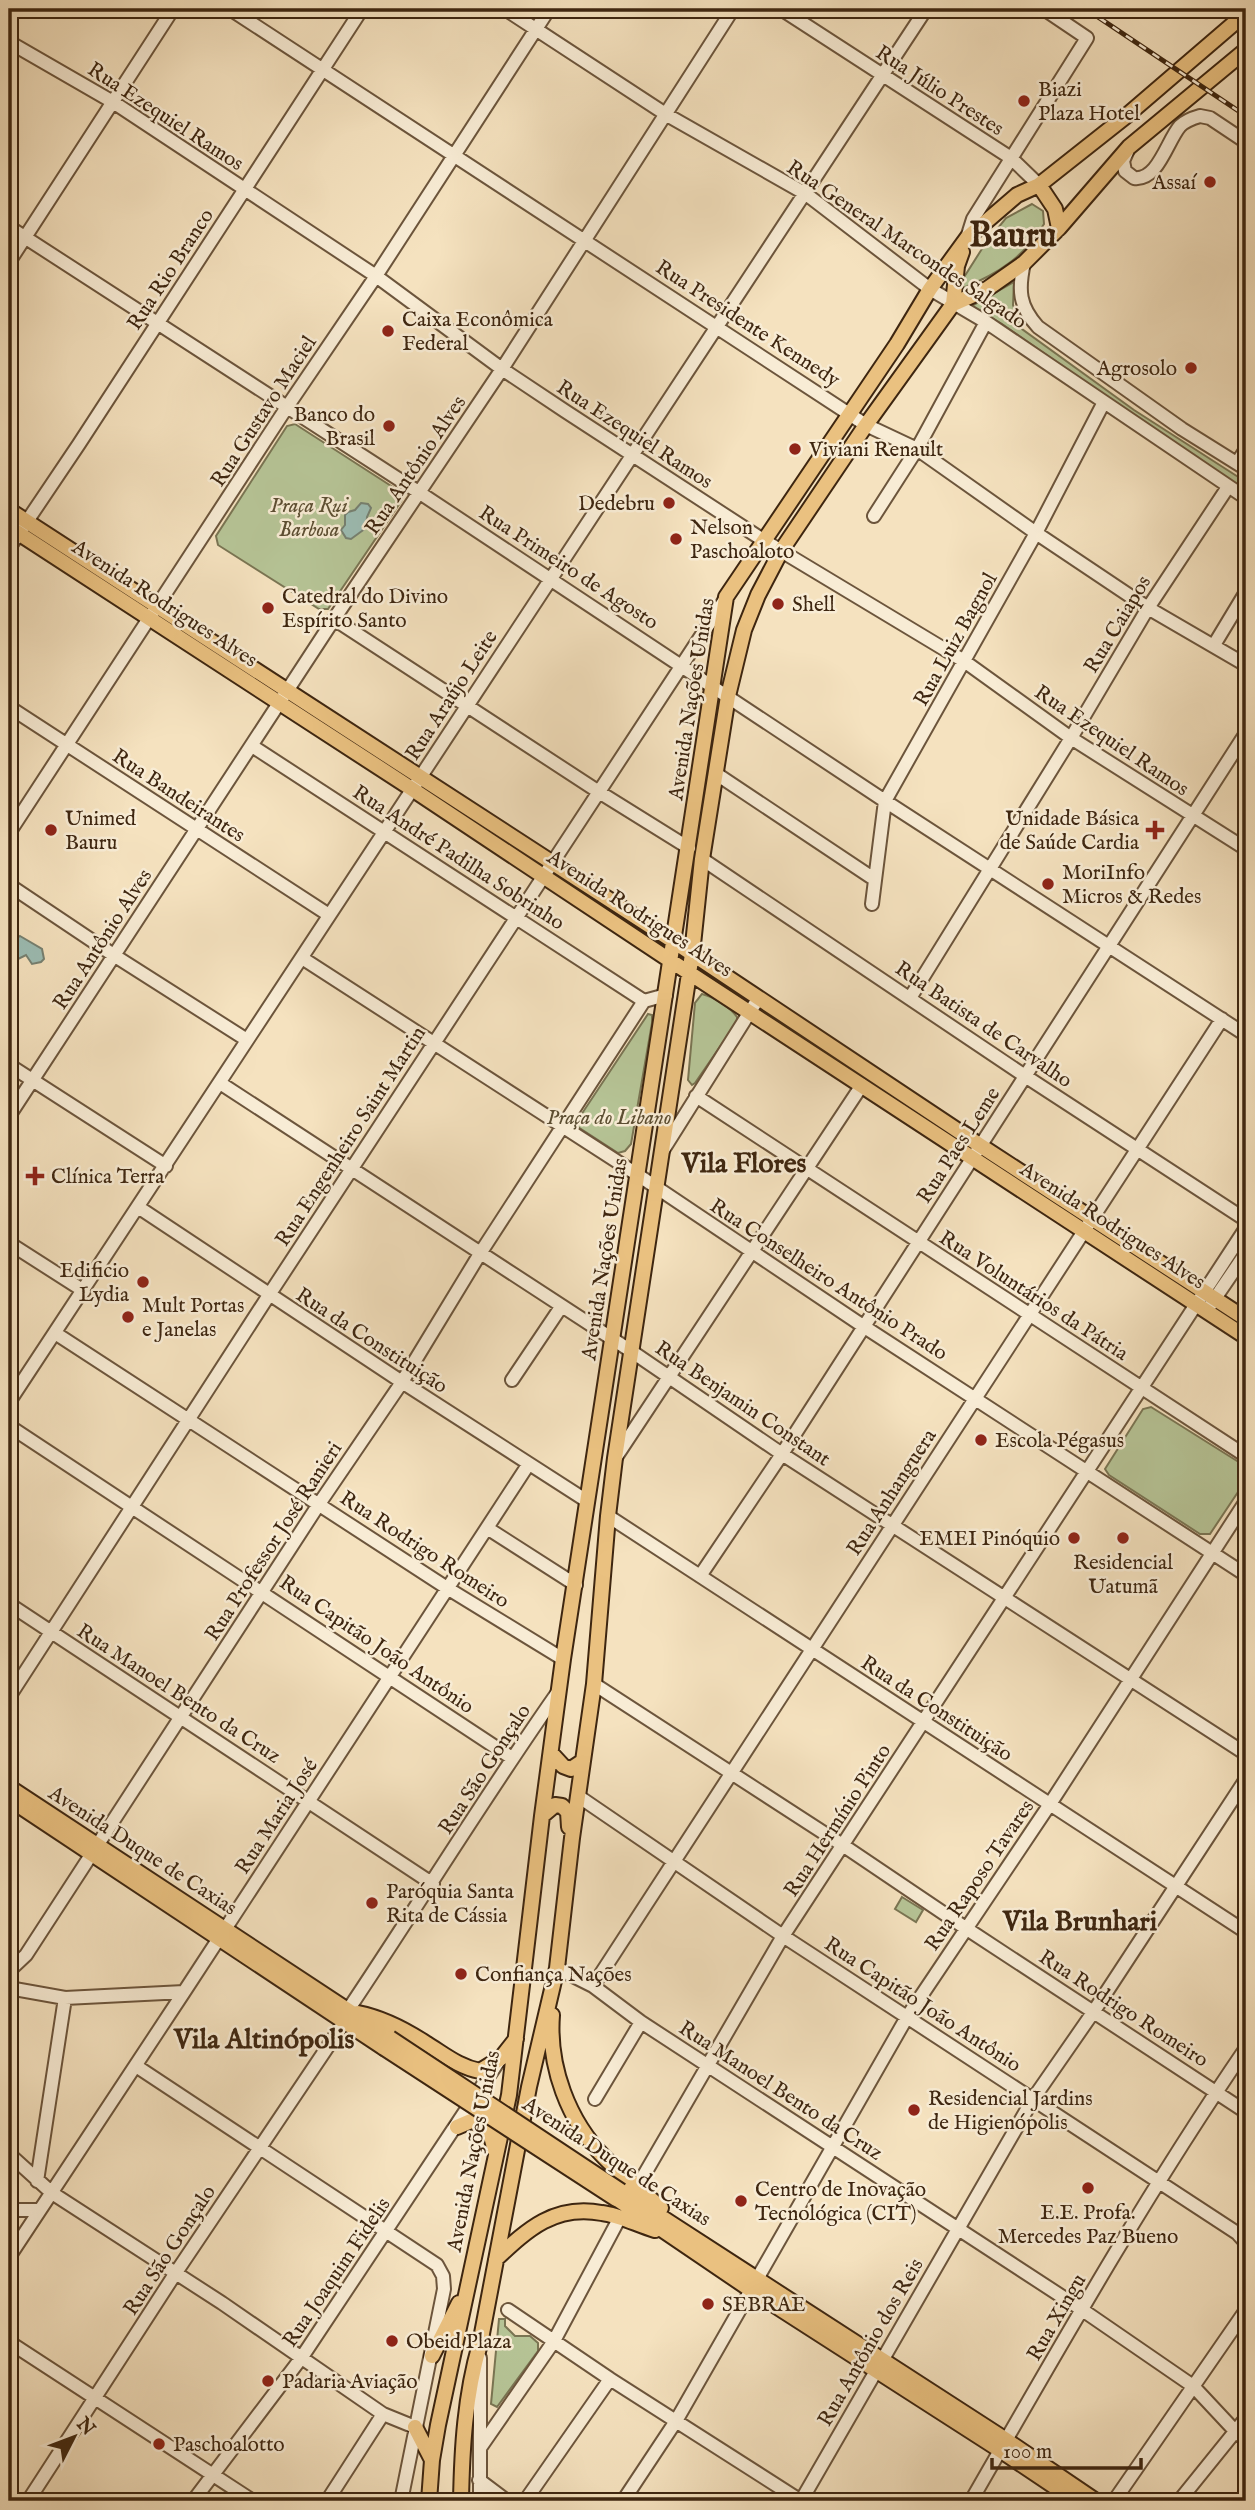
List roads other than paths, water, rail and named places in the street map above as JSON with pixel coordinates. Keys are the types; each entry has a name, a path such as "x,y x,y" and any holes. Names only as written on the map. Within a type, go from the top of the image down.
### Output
{"main road":[{"name":"Avenida Nações Unidas","path":"429,2501 432,2460 509,2095 542,1816 564,1659 726,597 897,344 930,289 967,238 1017,195 1039,185 1125,117 1246,13"},
{"path":"967,238 957,266 953,304 987,289 1024,263 1059,228 1129,147 1246,50"},
{"path":"1039,185 1055,209 1059,228"},
{"name":"Avenida Nações Unidas","path":"461,2501 463,2441 470,2379 480,2344 529,2087 557,1968 594,1684 615,1458 692,954 702,859 727,696 744,630 758,595 781,551 866,425 953,304"},
{"name":"Avenida Rodrigues Alves","path":"9,510 18,528 284,697 548,870 671,961 754,1005 977,1152 1083,1231 1206,1301 1246,1319"},
{"name":"Avenida Rodrigues Alves","path":"548,870 692,954 754,1005 862,1085 1092,1218 1206,1301 1246,1336"},
{"path":"551,1753 563,1766 571,1769 583,1761"},
{"name":"Avenida Duque de Caxias","path":"9,1787 94,1850"},
{"name":"Avenida Duque de Caxias","path":"9,1799 94,1850 348,2014 387,2043 626,2193 754,2285 1003,2445 1096,2501"},
{"path":"542,1816 555,1805 562,1807 568,1812 572,1838"},
{"path":"549,1999 554,2058 571,2109 626,2193 679,2233"},
{"path":"348,2014 377,2017 425,2042 464,2068 480,2071 501,2058 517,2038"},
{"path":"457,2127 471,2121 485,2127 493,2136 495,2154"},
{"path":"496,2259 538,2223 558,2214 577,2211 604,2213 679,2233"},
{"path":"432,2356 468,2286"},
{"path":"415,2427 432,2460"},
{"name":"Avenida Duque de Caxias","path":"1003,2445 1076,2501"}],"street":[{"path":"9,262 173,9"},
{"name":"Rua Presidente Kennedy","path":"230,9 866,425 918,449 1148,608 1246,666"},
{"name":"Rua Rio Branco","path":"9,548 18,528 158,322 362,9"},
{"name":"Rua General Marcondes Salgado","path":"505,9 667,115 806,194 930,289 986,322 1246,498"},
{"name":"Rua Gustavo Maciel","path":"9,833 549,9"},
{"name":"Rua Antônio Alves","path":"9,1116 334,619 502,369 733,9"},
{"name":"Rua Júlio Prestes","path":"781,9 1011,158 1039,185"},
{"name":"Rua Araújo Leite","path":"9,1402 926,9"},
{"path":"967,238 973,219 1087,38 1044,9"},
{"name":"Rua Ezequiel Ramos","path":"9,42 113,102 376,276 502,369 632,455 763,540 964,661 1071,738 1246,849"},
{"path":"1129,147 1122,165 1125,171 1138,179 1154,169 1180,127 1200,116 1210,118 1246,142"},
{"path":"1112,166 1130,180 1143,181 1154,173 1184,130 1199,121 1207,123 1246,148"},
{"name":"Rua Primeiro de Agosto","path":"9,227 1246,1035"},
{"name":"Rua General Marcondes Salgado","path":"1024,263 1019,285 1026,314 1038,327 1182,429 1242,466"},
{"path":"874,516 918,449 986,322"},
{"name":"Rua Luiz Bagnol","path":"872,904 885,801 1036,533 1104,402"},
{"path":"1242,466 1246,446"},
{"name":"Rua Caiapos","path":"910,998 1148,608 1228,487"},
{"path":"1214,645 1246,592"},
{"name":"Rua Engenheiro Saint Martin","path":"9,1697 726,597"},
{"path":"334,619 598,792 689,848"},
{"name":"Rua Bandeirantes","path":"9,708 329,915"},
{"name":"Rua Paes Leme","path":"700,1576 919,1243 1246,733"},
{"name":"Rua André Padilha Sobrinho","path":"253,746 644,1001"},
{"path":"715,773 874,879"},
{"name":"Rua Batista de Carvalho","path":"702,859 1246,1220"},
{"path":"9,885 247,1040"},
{"name":"Rua Conselheiro Antônio Prado","path":"302,958 638,1175 863,1326 1212,1553"},
{"path":"563,1127 644,1001 666,995"},
{"path":"661,1153 754,1005"},
{"name":"Rua Anhanguera","path":"593,1986 729,1773 1222,1019"},
{"path":"9,1065 166,1166"},
{"name":"Rua Benjamin Constant","path":"220,1083 631,1351 782,1454 1246,1754"},
{"path":"615,1458 862,1085"},
{"name":"Rua Voluntários da Pátria","path":"696,1096 1246,1456"},
{"name":"Rua Professor José Ranieri","path":"9,1971 26,1955 319,1504 402,1382 481,1252 563,1127"},
{"name":"Rua da Constituição","path":"138,1207 528,1465 587,1501"},
{"path":"1206,1301 1246,1228"},
{"path":"9,1243 84,1291"},
{"path":"1140,1388 1246,1253"},
{"path":"512,1380 561,1307"},
{"name":"Rua Rodrigo Romeiro","path":"55,1333 447,1588 564,1659"},
{"name":"Rua Hermínio Pinto","path":"626,2193 708,2065 783,1936 1088,1472 1140,1388"},
{"name":"Rua Capitão João Antônio","path":"9,1426 263,1591 512,1758"},
{"name":"Rua Maria José","path":"9,2257 528,1465"},
{"name":"Rua Raposo Tavares","path":"623,2501 676,2421 907,2017 1051,1804 1246,1501"},
{"name":"Rua da Constituição","path":"608,1516 1246,1932"},
{"path":"487,1528 576,1586"},
{"path":"1212,1553 1246,1575"},
{"name":"Rua Manoel Bento da Cruz","path":"9,1604 433,1884"},
{"name":"Rua Rodrigo Romeiro","path":"594,1684 1246,2112"},
{"name":"Rua São Gonçalo","path":"28,2501 433,1884 512,1758 560,1689"},
{"name":"Rua Antônio dos Reis","path":"801,2501 1033,2099 1246,1779"},
{"name":"Rua Capitão João Antônio","path":"578,1796 783,1936 1237,2233 1246,2243"},
{"name":"Rua Manoel Bento da Cruz","path":"557,1968 593,1986 642,2022 1081,2309 1193,2386 1241,2436"},
{"path":"9,1988 65,1998 184,1992"},
{"path":"37,2181 65,1998"},
{"path":"595,2099 642,2022"},
{"name":"Rua Xingu","path":"971,2501 1081,2309 1246,2048"},
{"name":"Rua Joaquim Fidelis","path":"193,2501 302,2357 501,2058"},
{"path":"136,2066 387,2231"},
{"path":"9,2154 52,2193 302,2357 383,2414 415,2427"},
{"path":"9,2210 40,2210"},
{"path":"480,2448 554,2342 619,2219"},
{"name":"Avenida Nações Unidas","path":"387,2231 437,2264 443,2276 444,2289 401,2501"},
{"path":"508,2310 610,2379 801,2501"},
{"path":"1114,2501 1246,2311"},
{"path":"9,2342 253,2501"},
{"name":"Avenida Nações Unidas","path":"480,2344 480,2501"},
{"path":"525,2501 610,2379"},
{"path":"327,2501 383,2414"},
{"path":"1179,2501 1241,2436 1246,2418"},
{"path":"478,2480 507,2501"}],"water":[{"path":"361,503 368,504 371,508 366,528 351,539 346,538 341,530 345,525 345,515"},
{"path":"20,936 42,949 44,959 41,962 32,964 26,955 14,961 9,957 9,942"}],"railway":[{"path":"1086,9 1246,116"}],"place":[{"name":"Biazi Plaza Hotel","path":"1024,101"},
{"name":"Assaí","path":"1210,182"},
{"name":"Caixa Econômica Federal","path":"388,331"},
{"name":"Agrosolo","path":"1191,368"},
{"name":"Banco do Brasil","path":"389,426"},
{"name":"Viviani Renault","path":"795,449"},
{"name":"Dedebru","path":"669,503"},
{"name":"Nelson Paschoaloto","path":"676,539"},
{"name":"Shell","path":"778,604"},
{"name":"Catedral do Divino Espírito Santo","path":"268,608"},
{"name":"Unimed Bauru","path":"51,830"},
{"name":"Unidade Básica de Saúde Cardia","path":"1155,830"},
{"name":"MoriInfo Micros & Redes","path":"1048,884"},
{"name":"Clínica Terra","path":"35,1176"},
{"name":"Edificio Lydia","path":"143,1282"},
{"name":"Mult Portas e Janelas","path":"128,1317"},
{"name":"Escola Pégasus","path":"981,1440"},
{"name":"EMEI Pinóquio","path":"1074,1538"},
{"name":"Residencial Uatumã","path":"1123,1538"},
{"name":"Paróquia Santa Rita de Cássia","path":"372,1903"},
{"name":"Confiança Nações","path":"461,1974"},
{"name":"Residencial Jardins de Higienópolis","path":"914,2110"},
{"name":"E.E. Profa. Mercedes Paz Bueno","path":"1088,2188"},
{"name":"Centro de Inovação Tecnológica (CIT)","path":"741,2201"},
{"name":"SEBRAE","path":"708,2304"},
{"name":"Obeid Plaza","path":"392,2341"},
{"name":"Padaria Aviação","path":"268,2381"},
{"name":"Paschoalotto","path":"159,2444"}],"district":[{"name":"Bauru","path":"1013,234"},
{"name":"Vila Flores","path":"744,1162"},
{"name":"Vila Brunhari","path":"1080,1920"},
{"name":"Vila Altinópolis","path":"264,2038"}],"park label":[{"name":"Praça Rui Barbosa","path":"309,517"},
{"name":"Praça do Libano","path":"609,1117"}]}
